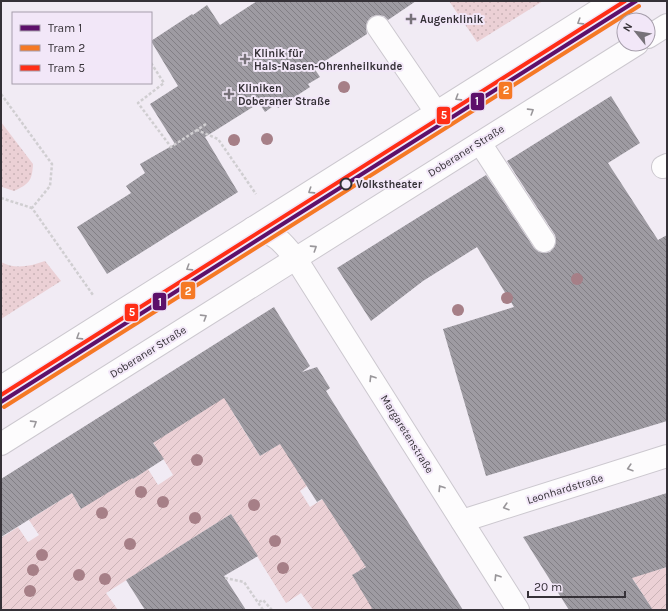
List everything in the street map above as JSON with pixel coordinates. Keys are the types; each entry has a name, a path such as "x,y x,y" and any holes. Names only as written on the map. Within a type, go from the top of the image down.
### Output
{"street":[{"path":"1,387 613,1"},
{"path":"656,32 667,25"},
{"path":"378,27 436,112"},
{"name":"Doberaner Straße","path":"1,444 623,52"},
{"path":"480,143 544,241"},
{"path":"253,228 270,233 283,243 296,259"},
{"name":"Margaretenstraße","path":"296,259 462,521 510,607"},
{"name":"Leonhardstraße","path":"462,521 667,456"}],"path":[{"path":"152,65 164,83 138,103 170,147 206,124"},
{"path":"1,94 52,164 50,186 32,208"},
{"path":"197,130 218,139 257,196"},
{"path":"1,198 32,208 95,297"},
{"path":"225,578 244,582 263,610"},
{"path":"259,602 263,600 272,610"}],"shaded area":[{"path":"449,1 543,1 477,42"},
{"path":"1,122 33,164 32,174 29,181 14,191 2,187 1,185"},
{"path":"45,261 61,281 1,319 1,262 17,267 29,266"},
{"path":"236,389 233,413 260,456 283,442 307,464 297,471 307,486 300,491 310,507 323,499 366,567 353,575 383,610 313,610 301,593 286,603 231,514 106,593 118,610 1,610 1,538 18,527 28,542 39,535 29,520 72,493 81,509 122,461 133,479 148,469 158,485 173,475 153,442"},
{"path":"644,521 659,570 667,567 667,610 640,610 649,604 633,579 611,594"}],"building":[{"path":"257,1 416,1 388,20 384,16 377,15 371,17 367,22 367,34 314,68 320,77 308,84 310,87 278,108 276,104 265,112 259,103 205,137 238,192 107,274 77,227 131,193 126,186 145,173 140,164 175,144 150,104 178,86 152,40 207,5 220,25"},
{"path":"611,96 640,143 608,163 658,240 667,235 667,421 486,476 443,329 514,307 477,247 423,281 371,321 337,268 486,175 534,248 539,252 550,252 555,246 555,235 507,161"},
{"path":"274,307 310,366 302,372 317,367 330,388 326,391 463,610 373,610 352,575 366,567 322,499 317,502 280,444 260,456 224,398 153,443 164,459 133,479 132,478 81,509 72,493 1,537 1,479"},
{"path":"667,493 667,567 632,578 653,610 569,610 523,537"},
{"path":"231,514 258,556 224,576 246,610 145,610 126,580"}],"tram line":[{"name":"5","path":"1,395 625,1"},
{"name":"1","path":"1,402 636,1"},
{"name":"2","path":"4,407 639,6"}],"place":[{"name":"Augenklinik","path":"411,19"},
{"name":"Klinik für Hals-Nasen-Ohrenheilkunde","path":"245,59"},
{"name":"Kliniken Doberaner Straße","path":"229,94"},
{"name":"Volkstheater","path":"346,184"}]}
